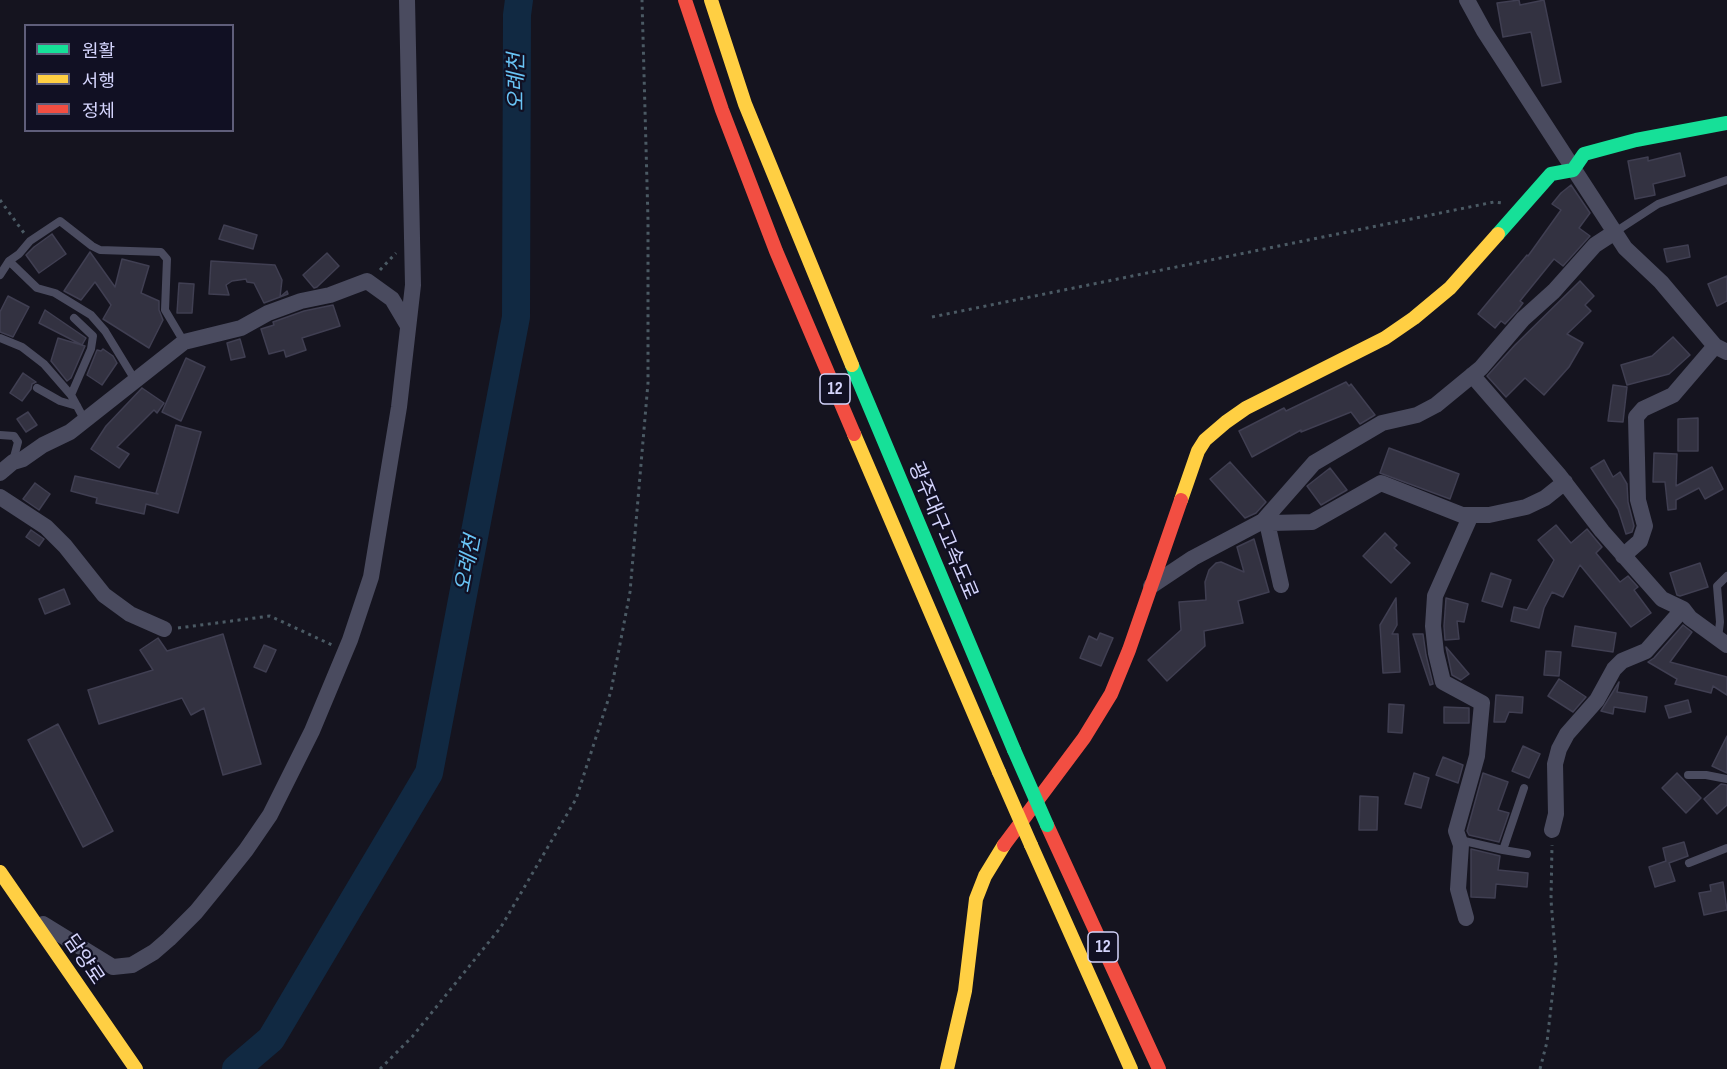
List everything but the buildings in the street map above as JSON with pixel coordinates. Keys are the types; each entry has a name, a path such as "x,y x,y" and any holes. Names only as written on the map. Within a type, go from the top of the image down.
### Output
{"main road":[{"name":"12","path":"685,0 722,110 776,251 999,772 1131,1069"},
{"name":"광주대구고속도로","path":"711,0 745,104 803,249 1014,750 1159,1069"},
{"path":"947,1069 965,991 976,899 985,876 998,853 1100,713 1111,694 1123,666 1198,451 1210,434 1246,408 1385,338 1414,318 1450,288 1551,174 1573,170 1584,154 1603,148 1727,123"},
{"name":"담양로","path":"0,872 136,1069"}],"street":[{"path":"30,915 113,967 132,965 154,952 196,912 246,850 270,815 312,731 345,651 372,577 399,407 413,285 407,0"},
{"path":"1467,0 1484,31 1625,248 1661,282 1721,349 1672,395 1643,409 1636,417 1638,500 1645,526 1640,541 1623,556"},
{"path":"1151,586 1193,558 1251,529 1266,518 1314,463 1382,423 1418,416 1428,411 1481,368 1523,319 1554,291 1595,245 1615,232"},
{"path":"6,467 70,432 81,413 135,381 184,342 241,328 268,313 301,301 330,295 367,280 392,299 408,326"},
{"path":"1472,375 1565,482 1623,556 1662,599 1683,609 1690,618 1723,641"},
{"path":"1266,518 1271,523 1312,522 1381,483 1462,515 1489,515 1526,507 1545,498 1565,482"},
{"path":"0,497 46,527 104,595 130,614 164,629"},
{"path":"1466,918 1458,889 1461,844 1456,831 1477,756 1482,703 1443,682 1433,626 1436,596 1471,515"},
{"path":"1266,518 1281,585"},
{"path":"1551,830 1556,814 1555,764 1559,749 1567,734 1597,700 1614,669 1622,661 1646,651 1683,609"}],"lane":[{"path":"1615,232 1658,204 1727,180"},
{"path":"0,275 9,261 19,254 30,241 60,221 100,250 161,252 167,259 165,310 184,342"},
{"path":"9,261 37,288 55,293 91,315 105,331 135,381"},
{"path":"71,395 91,350 93,336 74,318"},
{"path":"0,338 22,347 44,364 71,395 81,413"},
{"path":"38,388 81,413"},
{"path":"0,435 14,436 18,442 6,467"},
{"path":"1723,641 1718,586 1727,576"},
{"path":"1688,776 1706,775 1727,779"},
{"path":"1503,850 1524,788"},
{"path":"1459,840 1527,854"},
{"path":"1689,863 1727,848"}],"path":[{"path":"380,1069 412,1037 501,927 576,799 611,691 630,592 648,383 642,0"},
{"path":"0,200 30,241"},
{"path":"932,317 1494,202 1521,207"},
{"path":"367,280 385,267 406,241 412,229"},
{"path":"164,629 270,616 345,651"},
{"path":"1540,1069 1548,1042 1556,963 1551,900 1551,830"}],"waterway":[{"name":"오례천","path":"236,1069 271,1039 429,773 516,317 517,15 519,0"}],"traffic: fast":[{"path":"1498,234 1551,174 1573,170 1584,154 1636,140 1727,123"},
{"path":"852,365 1014,750"},
{"path":"1014,750 1047,825"}],"traffic: slow":[{"path":"711,0 745,104 852,365"},
{"path":"1181,500 1198,451 1205,440 1226,422 1246,408 1385,338 1414,318 1450,288 1498,234"},
{"path":"854,434 999,772"},
{"path":"999,772 1031,845"},
{"path":"947,1069 965,991 976,899 985,876 1004,845"},
{"path":"1031,845 1131,1069"},
{"path":"0,872 136,1069"}],"traffic: jam":[{"path":"685,0 722,110 776,251 854,434"},
{"path":"1004,845 1084,738 1111,694 1129,650 1181,500"},
{"path":"1047,825 1159,1069"}]}
